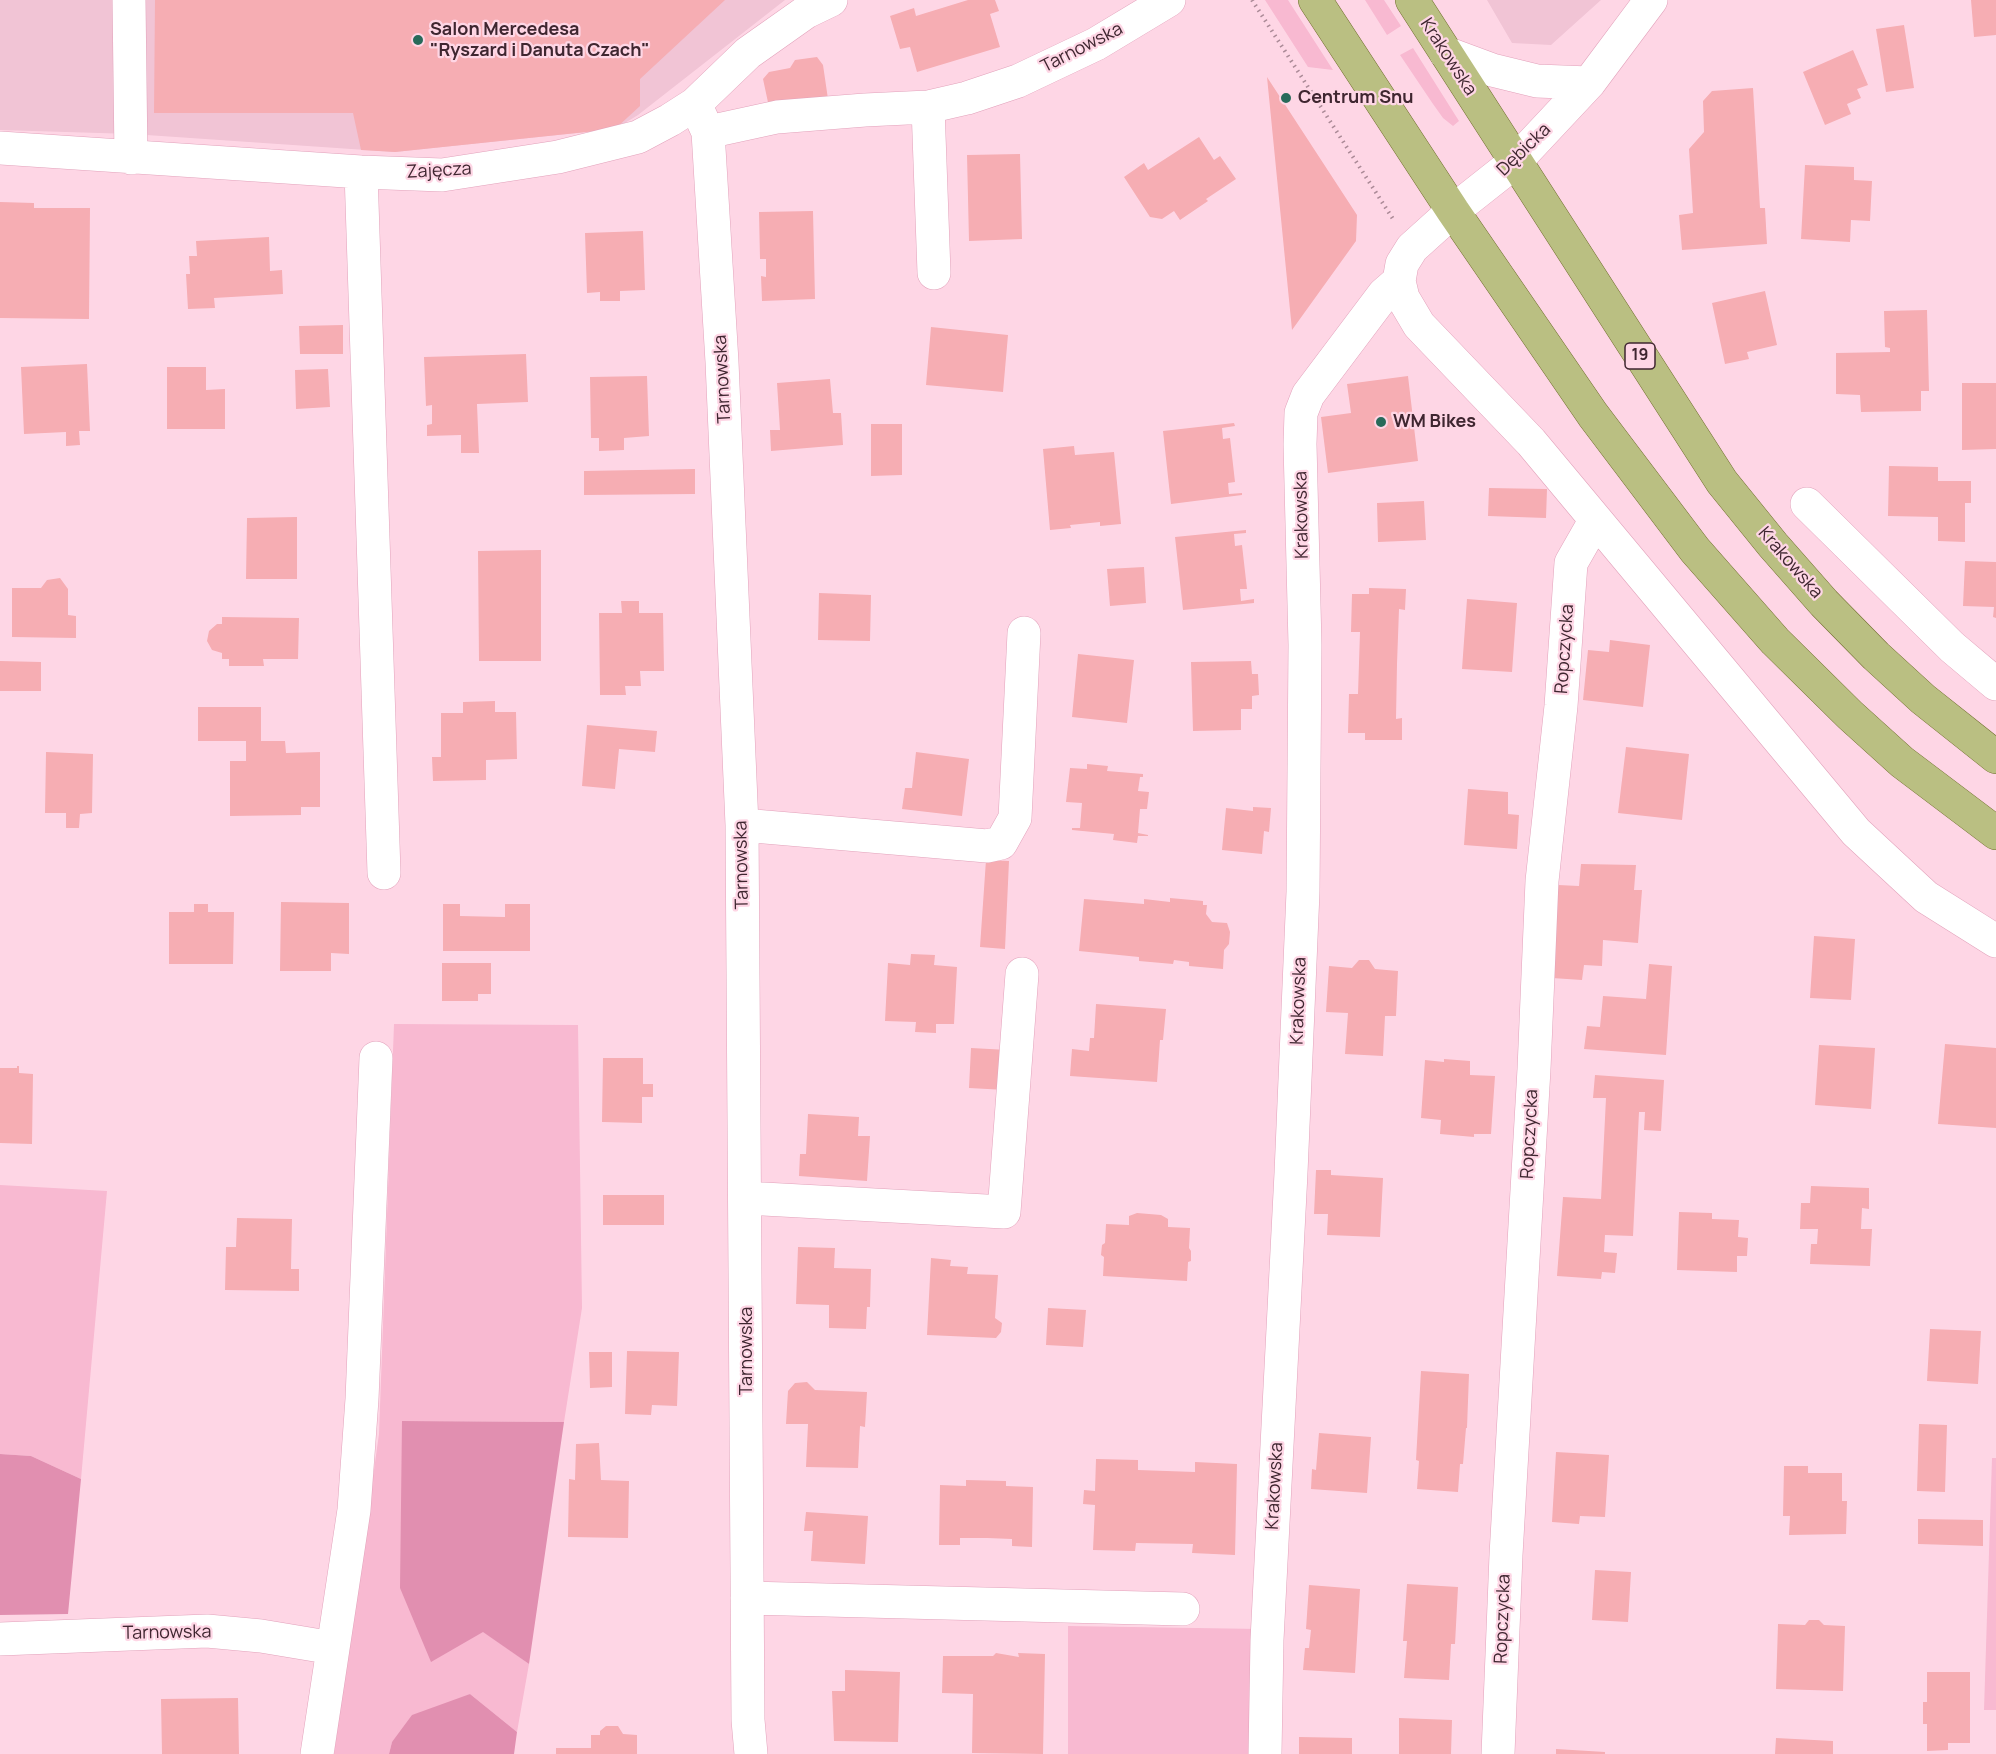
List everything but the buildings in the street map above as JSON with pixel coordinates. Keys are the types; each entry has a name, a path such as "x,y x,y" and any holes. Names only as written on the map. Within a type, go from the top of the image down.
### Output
{"main road":[{"path":"1316,0 1453,211 1593,415 1695,550 1775,641 1850,715 1902,762 1996,833"},
{"name":"Krakowska","path":"1412,0 1722,482 1824,603 1876,656 1923,699 1996,757"}],"street":[{"path":"129,0 131,158"},
{"name":"Zajęcza","path":"0,148 131,158 442,175 558,157 702,118 748,53 806,12 831,0"},
{"name":"Tarnowska","path":"751,1754 748,1720 742,825 723,386 702,118 777,117 928,107 967,98 1018,81 1096,44 1169,0"},
{"name":"Dębicka","path":"1453,211 1515,162 1588,83 1651,0"},
{"path":"1446,53 1492,70 1537,81 1588,83"},
{"path":"928,107 934,273"},
{"path":"361,172 384,873"},
{"name":"Krakowska","path":"1265,1754 1267,1640 1292,1162 1303,891 1305,645 1301,413 1308,395 1384,294 1399,281 1402,264 1412,248 1453,211"},
{"path":"1399,281 1403,298 1419,325 1531,442 1856,832 1926,897 1996,942"},
{"path":"1807,504 1952,647 1996,684"},
{"name":"Ropczycka","path":"1498,1754 1506,1555 1542,881 1561,706 1571,563 1595,521"},
{"path":"742,825 987,846 1000,843 1009,832 1015,818 1024,633"},
{"path":"745,1198 1004,1212 1022,974"},
{"path":"316,1754 355,1499 362,1399 376,1058"},
{"path":"747,1598 1183,1609"},
{"name":"Tarnowska","path":"0,1639 207,1631 261,1636 333,1648"}],"path":[{"path":"1252,0 1412,248"}],"shaded area":[{"name":"Salon Mercedesa \"Ryszard i Danuta Czach\"","path":"0,0 785,0 638,115 615,129 395,152 132,134 0,130"},
{"path":"1265,0 1288,0 1333,70 1308,67"},
{"path":"1365,0 1384,0 1401,26 1387,35"},
{"path":"1487,0 1601,0 1551,45 1512,43"},
{"path":"1413,48 1459,121 1453,126 1443,118 1400,55"},
{"path":"394,1024 578,1025 582,1308 564,1422 402,1421 483,1631 529,1664 517,1732 470,1694 392,1742 389,1754 334,1754 379,1434"},
{"path":"0,1185 107,1191 81,1479 31,1456 0,1454"},
{"path":"402,1421 564,1422 529,1664 483,1632 431,1662 400,1588"},
{"path":"0,1454 31,1456 81,1479 68,1614 0,1615"},
{"path":"1992,1458 1996,1458 1996,1710 1984,1710"},
{"path":"1068,1626 1260,1629 1251,1754 1068,1754"},
{"path":"470,1694 517,1732 514,1754 389,1754 392,1742 412,1715"}],"place":[{"name":"Salon Mercedesa \"Ryszard i Danuta Czach\"","path":"418,40"},
{"name":"Centrum Snu","path":"1286,98"},
{"name":"WM Bikes","path":"1381,422"}]}
